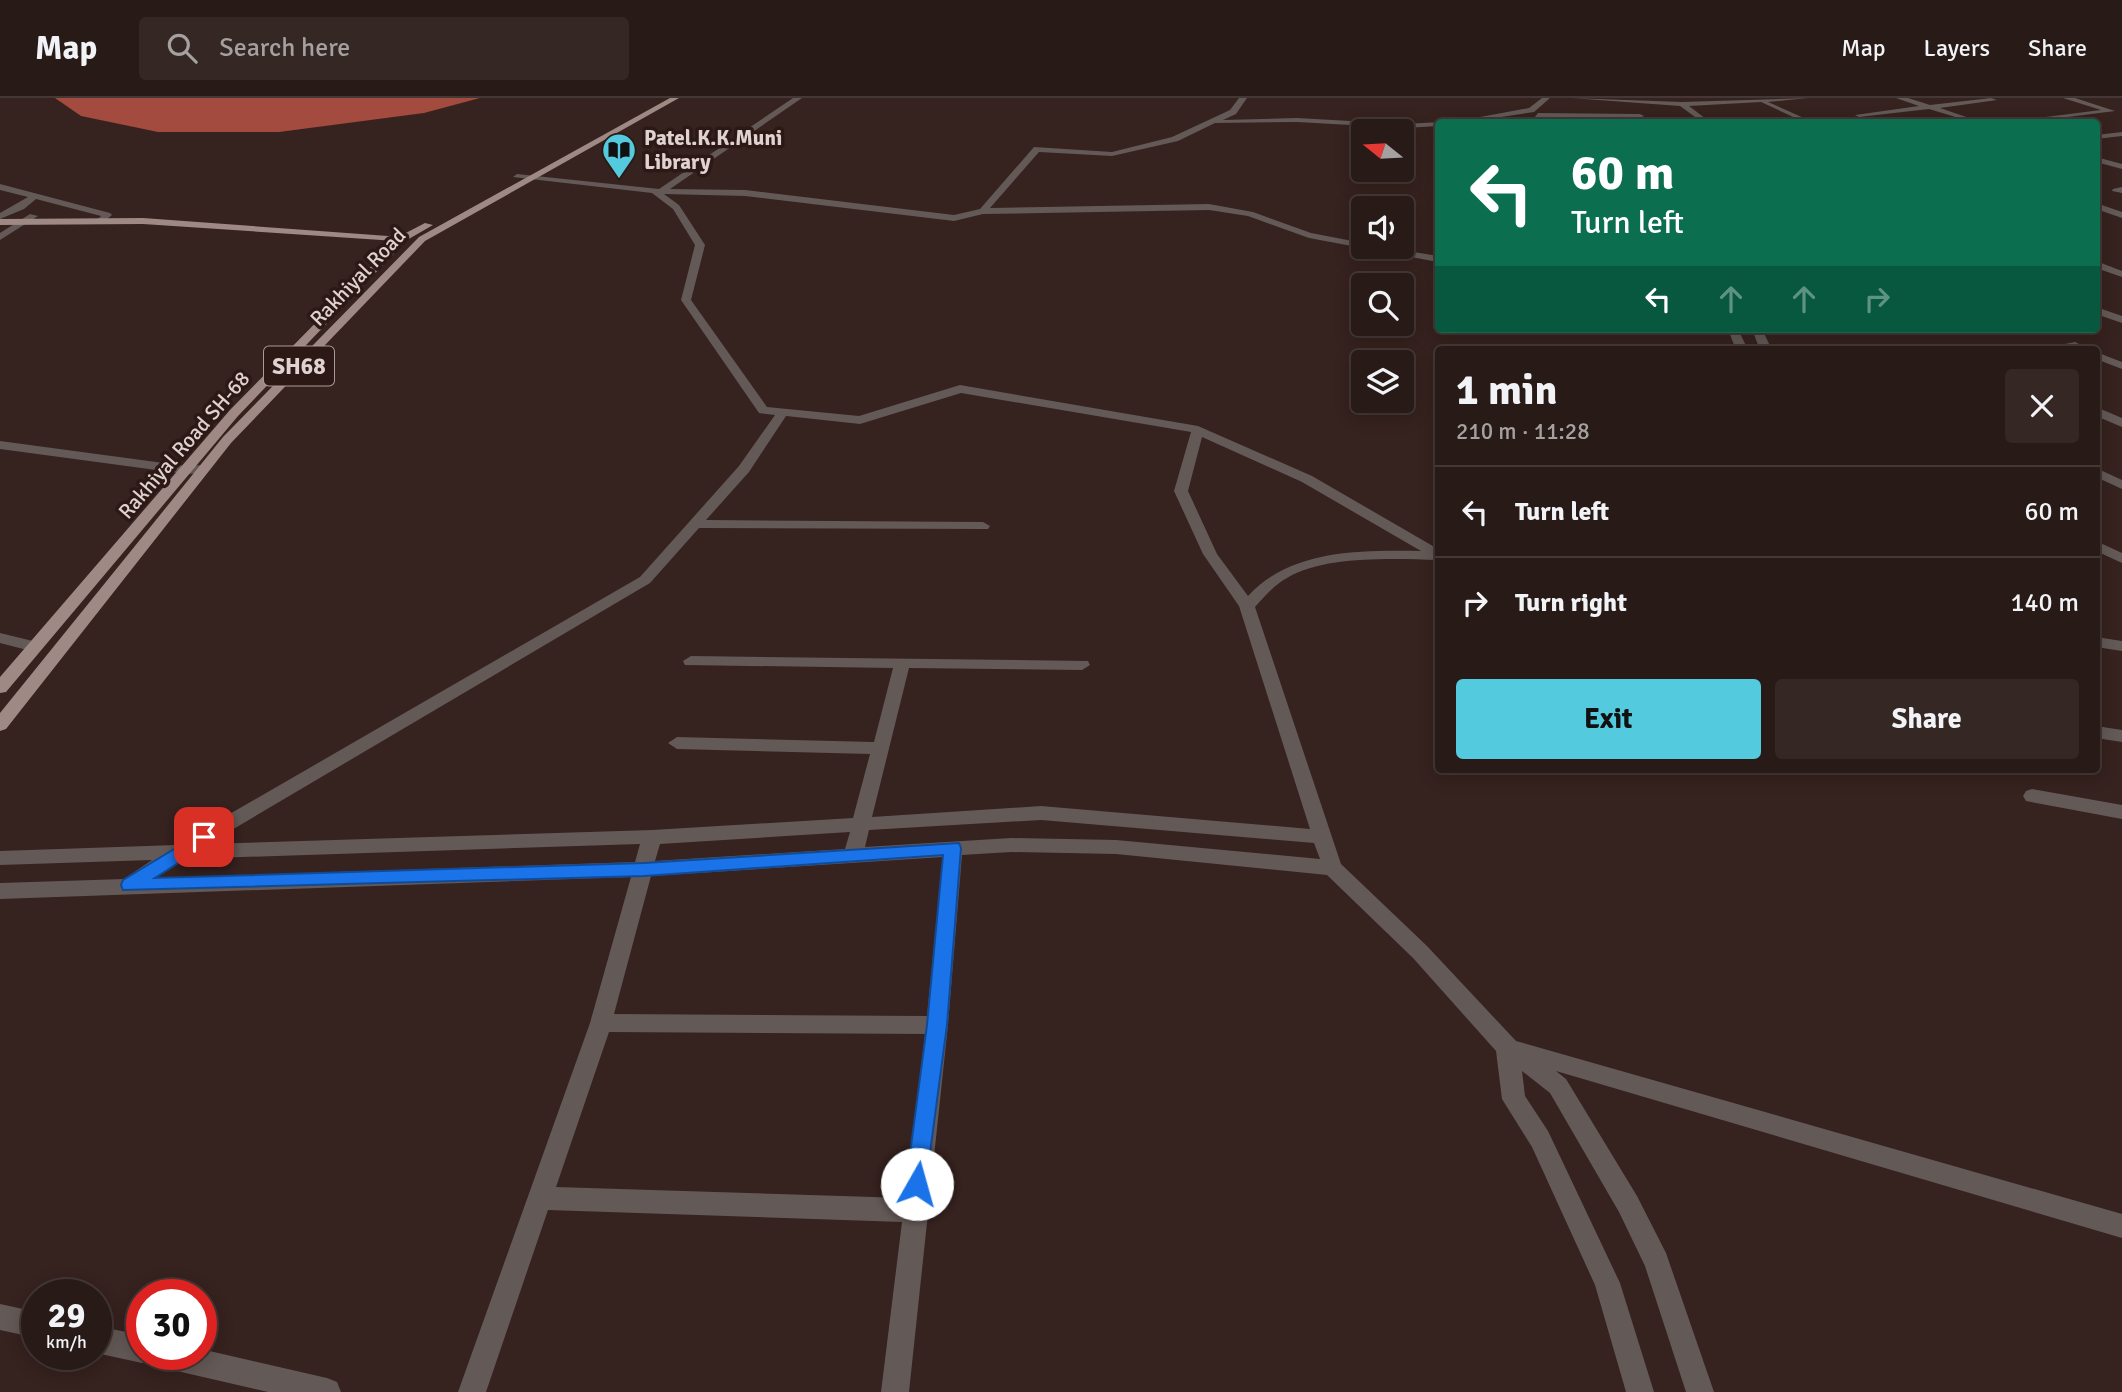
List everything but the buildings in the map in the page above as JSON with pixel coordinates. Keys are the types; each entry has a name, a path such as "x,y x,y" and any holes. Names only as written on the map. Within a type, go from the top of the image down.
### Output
{"main road":[{"name":"Rakhiyal Road SH-68","path":"0,688 234,413 404,237 666,98"},
{"name":"Rakhiyal Road","path":"0,724 227,440 422,239 675,98"},
{"path":"0,216 104,217 388,239 422,239"},
{"path":"0,222 29,218"}],"street":[{"path":"657,191 798,98"},
{"path":"983,211 1037,149 1112,154 1175,139 1233,113 1243,98"},
{"path":"1538,116 1546,98"},
{"path":"1575,98 1682,104 1746,103 1805,98"},
{"path":"1738,98 1746,103"},
{"path":"1900,98 1969,119"},
{"path":"2067,98 2122,114"},
{"path":"2087,98 2122,108"},
{"path":"1859,115 1993,100"},
{"path":"1761,101 1802,119"},
{"path":"1520,104 1538,116"},
{"path":"1682,104 1702,119"},
{"path":"2038,119 2111,111"},
{"path":"1498,119 1538,116 1640,116"},
{"path":"1213,122 1297,120 1404,127 1435,124"},
{"path":"2100,137 2122,134"},
{"path":"2100,160 2122,158"},
{"path":"2100,160 2122,167"},
{"path":"517,177 657,191 746,193 954,218 983,211 1209,207 1250,214 1309,235 1351,243"},
{"path":"0,187 104,217"},
{"path":"657,191 676,207 701,245 686,300 763,410 860,420 960,389 1198,430 1307,479 1435,553"},
{"path":"0,216 21,207 35,196"},
{"path":"2100,207 2122,215"},
{"path":"0,237 29,218"},
{"path":"1414,255 1435,258"},
{"path":"2100,266 2122,274"},
{"path":"2100,312 2122,320"},
{"path":"2100,357 2122,366"},
{"path":"130,885 181,850 645,579 744,469 783,412"},
{"path":"2100,413 2122,423"},
{"path":"1198,430 1181,491 1210,554 1247,606 1332,868 1420,952 1507,1047 1558,1086 1628,1204 1657,1262 1700,1392"},
{"path":"0,445 186,470 204,469"},
{"path":"2100,474 2122,485"},
{"path":"695,524 983,526"},
{"path":"2100,547 2122,559"},
{"path":"1247,606 1271,580 1333,560 1381,554 1435,555"},
{"path":"0,638 35,646"},
{"path":"2100,643 2122,646"},
{"path":"691,661 1082,665"},
{"path":"853,855 903,662"},
{"path":"2100,733 2122,736"},
{"path":"677,743 881,748"},
{"path":"2032,796 2122,812"},
{"path":"0,858 181,850 652,837 1041,813 1322,837"},
{"path":"472,1392 601,1023 652,837"},
{"path":"0,891 644,869 953,848 1063,844 1332,868"},
{"path":"895,1392 937,1025 953,848"},
{"path":"601,1023 937,1025"},
{"path":"1507,1047 2122,1226"},
{"path":"1507,1047 1514,1099 1540,1139 1607,1283 1640,1392"},
{"path":"542,1198 914,1210"},
{"path":"0,1317 21,1322"},
{"path":"217,1366 327,1392"}],"shaded area":[{"path":"55,98 480,98 424,113 279,132 158,132 81,116"}],"place":[{"name":"Patel.K.K.Muni Library","path":"619,180"}],"route":[{"path":"204,837 130,885 644,869 953,848 937,1025 917,1184"}]}
